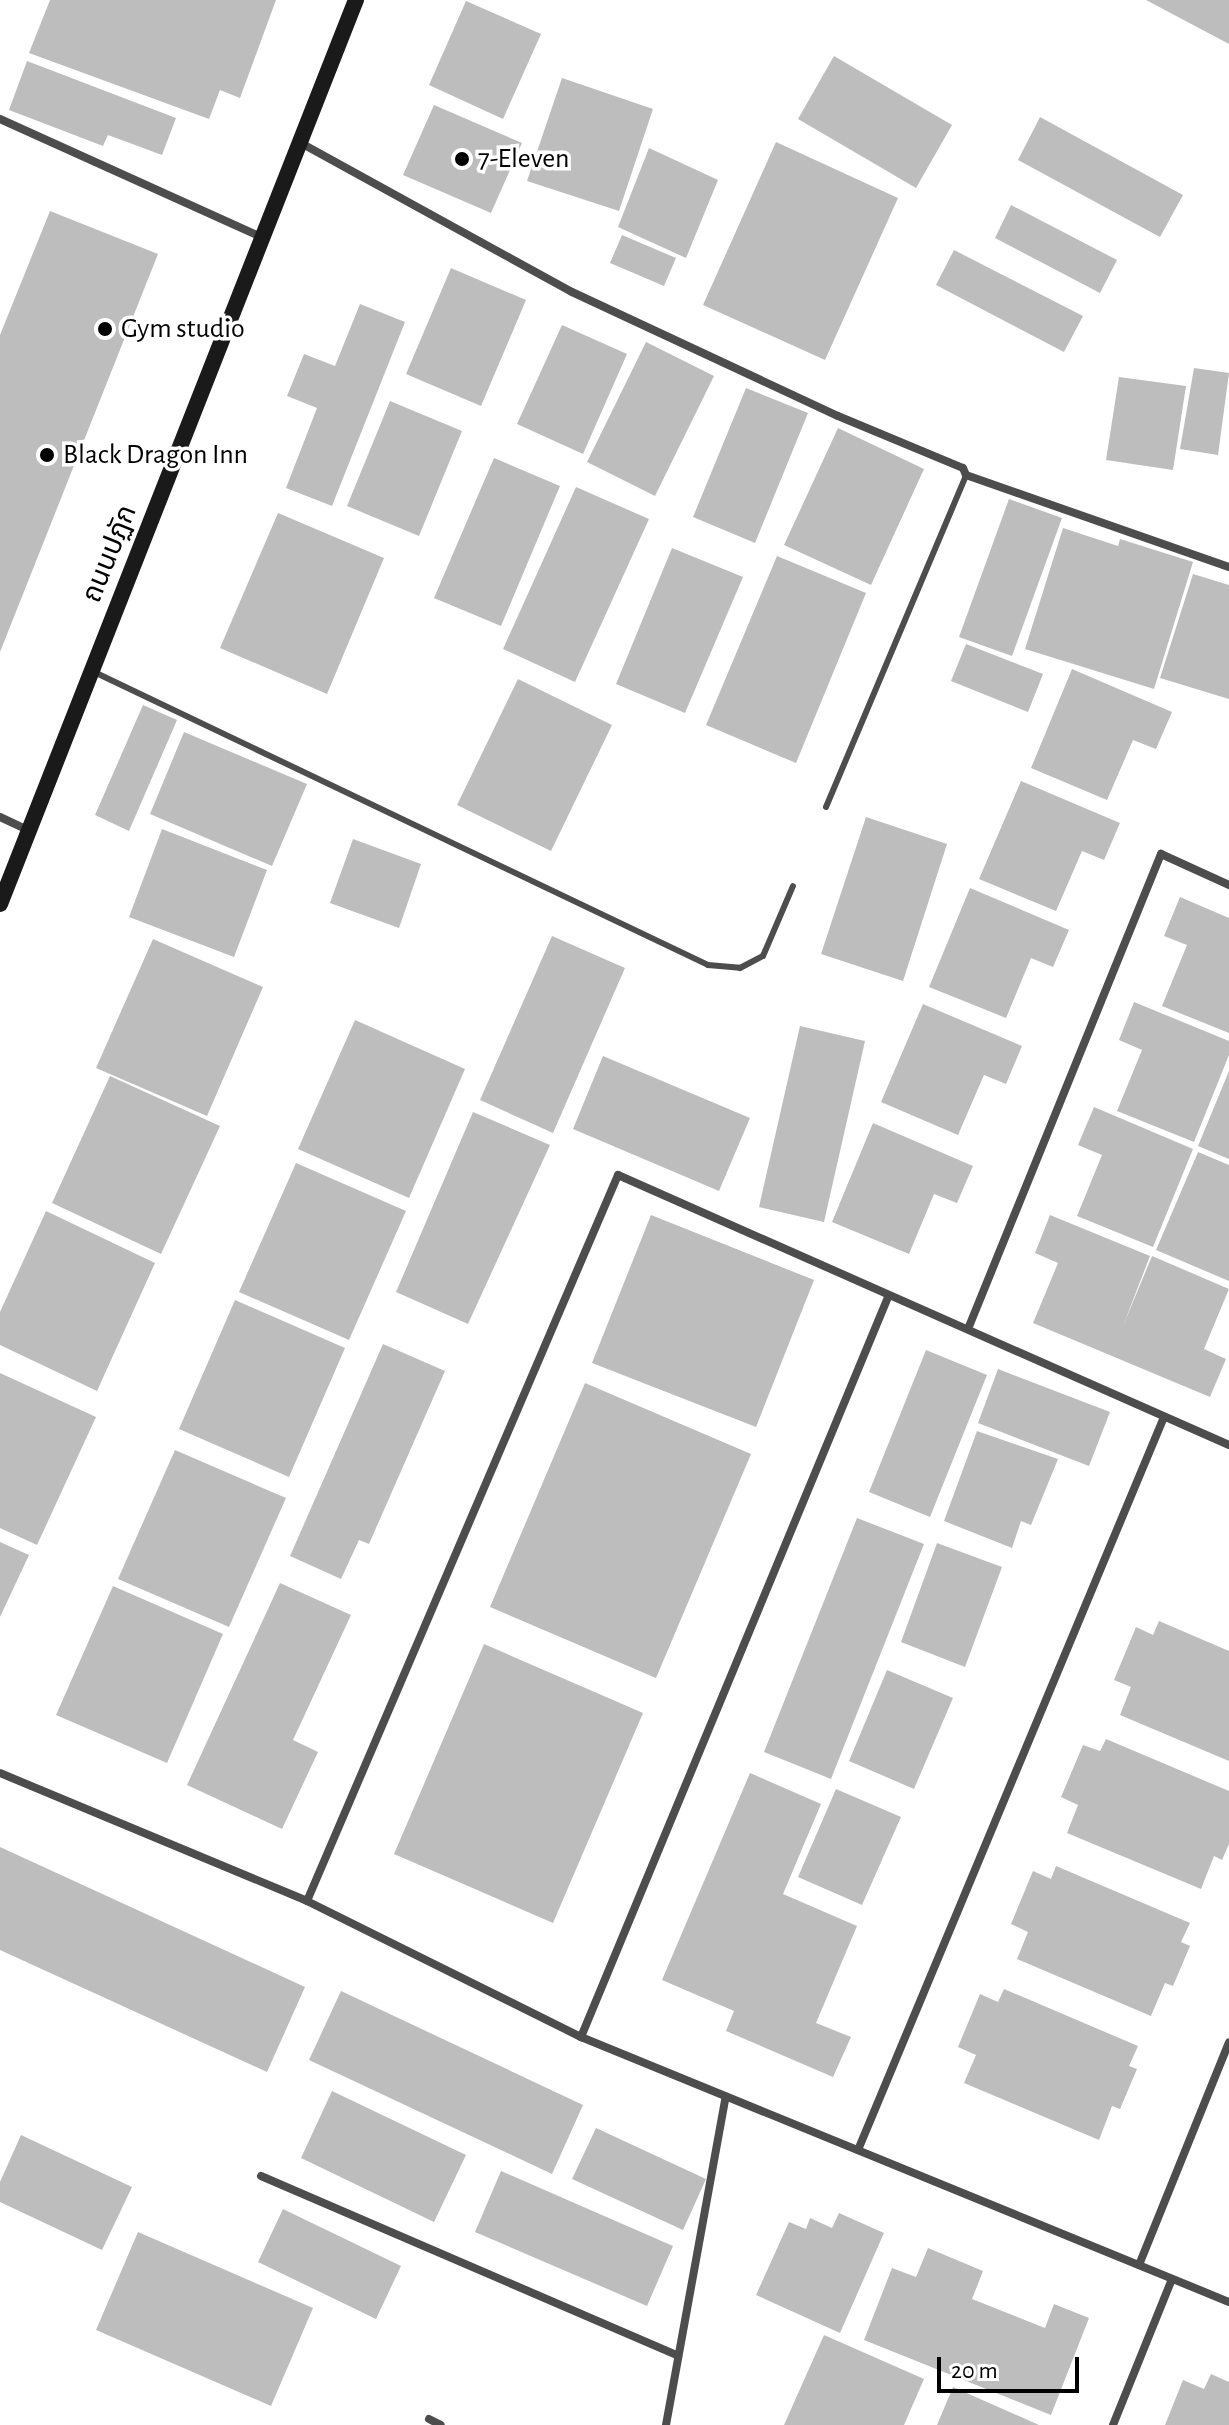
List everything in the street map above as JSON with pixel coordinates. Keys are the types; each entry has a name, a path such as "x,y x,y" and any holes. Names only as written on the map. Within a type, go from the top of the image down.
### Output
{"main road":[{"name":"ถนนปฏัก","path":"0,904 356,0"}],"street":[{"path":"0,119 263,238"},
{"path":"299,142 572,292 838,416 963,468 966,475 1229,567"},
{"path":"0,817 28,830"},
{"path":"968,1329 1161,854 1229,885"},
{"path":"307,1901 618,1175 1229,1445"},
{"path":"581,2037 889,1295"},
{"path":"858,2150 1164,1417"},
{"path":"0,1773 307,1901 581,2037 1229,2302"},
{"path":"1139,2265 1229,2042"},
{"path":"666,2425 726,2096"},
{"path":"261,2176 678,2356"},
{"path":"1113,2425 1172,2279"},
{"path":"429,2419 441,2425"}],"lane":[{"path":"826,807 966,475"},
{"path":"92,671 708,965 740,968 763,956 793,886"}],"building":[{"path":"50,0 276,0 240,98 220,90 209,119 29,53"},
{"path":"1146,0 1229,0 1229,44"},
{"path":"466,1 541,34 503,119 429,85"},
{"path":"834,56 952,125 916,188 798,119"},
{"path":"27,61 176,118 162,155 108,135 103,146 9,110"},
{"path":"562,78 653,109 619,211 527,181"},
{"name":"7-Eleven","path":"434,105 522,143 491,213 403,175"},
{"path":"1040,117 1183,195 1160,237 1018,160"},
{"path":"776,142 898,198 825,360 703,305"},
{"path":"649,148 718,180 686,258 618,227"},
{"path":"1011,205 1117,260 1100,293 995,238"},
{"path":"50,211 158,254 0,652 0,335"},
{"path":"622,235 676,258 664,286 610,263"},
{"path":"954,250 1083,316 1064,352 936,285"},
{"path":"451,268 526,300 481,406 406,374"},
{"path":"360,304 405,322 332,506 286,488 317,408 287,396 304,354 335,366"},
{"path":"562,325 627,354 583,454 517,424"},
{"path":"646,342 714,376 655,496 587,462"},
{"path":"1194,368 1229,373 1218,455 1180,449"},
{"path":"1119,377 1186,386 1173,470 1106,460"},
{"path":"746,388 808,413 755,543 693,517"},
{"path":"390,401 462,431 419,536 347,506"},
{"path":"838,428 924,469 871,585 784,545"},
{"path":"494,458 560,486 501,626 434,598"},
{"path":"576,487 649,519 575,682 503,649"},
{"path":"1009,499 1062,518 1012,656 959,637"},
{"path":"278,513 384,558 327,694 220,648"},
{"path":"1063,528 1118,546 1120,539 1193,562 1154,689 1025,649"},
{"path":"672,548 743,577 685,713 616,684"},
{"path":"777,556 866,593 796,763 706,725"},
{"path":"1193,574 1229,585 1229,699 1160,678"},
{"path":"966,644 1043,674 1028,712 951,681"},
{"path":"1072,669 1172,712 1156,749 1133,740 1107,800 1031,768"},
{"path":"518,679 612,725 551,851 457,805"},
{"path":"143,705 177,720 129,831 95,815"},
{"path":"184,732 307,784 272,866 150,814"},
{"path":"1021,781 1120,823 1104,860 1082,851 1056,911 979,879"},
{"path":"866,817 947,844 903,981 821,954"},
{"path":"162,829 267,870 234,957 129,917"},
{"path":"353,839 421,864 399,928 330,903"},
{"path":"970,888 1069,930 1053,967 1031,958 1006,1018 929,987"},
{"path":"1180,897 1229,918 1229,1033 1162,1006 1187,945 1164,936"},
{"path":"552,936 625,968 553,1133 480,1100"},
{"path":"153,939 263,987 207,1116 96,1068"},
{"path":"1134,1002 1229,1041 1229,1055 1194,1142 1117,1111 1142,1050 1119,1040"},
{"path":"923,1004 1022,1046 1006,1084 984,1075 958,1135 881,1102"},
{"path":"355,1020 465,1069 409,1198 298,1149"},
{"path":"800,1026 865,1041 824,1222 759,1207"},
{"path":"603,1056 750,1118 719,1191 573,1129"},
{"path":"1229,1071 1229,1159 1198,1146"},
{"path":"110,1076 220,1126 161,1254 52,1203"},
{"path":"1094,1107 1193,1149 1153,1247 1077,1216 1102,1155 1078,1145"},
{"path":"473,1112 550,1145 468,1324 396,1292"},
{"path":"873,1123 973,1166 957,1203 934,1194 909,1254 832,1222"},
{"path":"1198,1152 1229,1165 1229,1281 1156,1250"},
{"path":"296,1163 406,1211 349,1340 239,1292"},
{"path":"46,1211 155,1263 97,1391 0,1345 0,1312"},
{"path":"651,1215 814,1280 756,1427 592,1363"},
{"path":"1050,1215 1150,1256 1123,1326 1152,1256 1229,1289 1204,1349 1226,1359 1210,1397 1033,1323 1058,1263 1035,1253"},
{"path":"235,1300 345,1348 289,1477 179,1429"},
{"path":"383,1344 445,1371 369,1544 359,1540 341,1579 290,1556"},
{"path":"926,1350 987,1375 930,1517 869,1492"},
{"path":"998,1369 1110,1412 1089,1466 978,1423"},
{"path":"0,1373 96,1417 37,1545 0,1528"},
{"path":"585,1383 751,1454 656,1678 490,1607"},
{"path":"977,1431 1058,1459 1031,1525 1021,1521 1012,1548 944,1521"},
{"path":"175,1450 286,1498 229,1627 118,1579"},
{"path":"857,1518 924,1544 831,1779 764,1752"},
{"path":"0,1542 29,1555 0,1617"},
{"path":"937,1543 1002,1567 965,1667 901,1642"},
{"path":"280,1583 351,1615 293,1740 318,1752 282,1829 187,1785"},
{"path":"113,1586 223,1634 167,1763 56,1715"},
{"path":"1159,1621 1229,1651 1229,1761 1120,1715 1131,1687 1114,1680 1136,1627 1153,1635"},
{"path":"484,1644 643,1713 553,1923 394,1854"},
{"path":"887,1670 953,1698 914,1789 849,1761"},
{"path":"1106,1739 1229,1791 1229,1844 1222,1860 1214,1856 1201,1889 1067,1833 1078,1805 1061,1797 1083,1745 1100,1751"},
{"path":"750,1773 821,1804 783,1894 857,1926 816,2023 851,2037 833,2077 726,2031 734,2011 662,1980"},
{"path":"836,1789 901,1817 862,1905 798,1877"},
{"path":"0,1847 305,1987 267,2072 0,1950"},
{"path":"1056,1866 1190,1923 1181,1942 1190,1946 1173,1986 1165,1983 1151,2016 1017,1959 1028,1932 1011,1924 1033,1871 1051,1879"},
{"path":"1004,1989 1138,2046 1129,2066 1137,2069 1120,2109 1112,2106 1099,2140 964,2083 976,2055 958,2047 980,1994 998,2002"},
{"path":"341,1991 583,2105 552,2174 309,2060"},
{"path":"332,2091 466,2155 434,2222 301,2158"},
{"path":"596,2128 706,2179 683,2230 572,2179"},
{"path":"21,2135 132,2187 102,2250 0,2202 0,2182"},
{"path":"501,2171 673,2246 647,2306 475,2232"},
{"path":"283,2209 401,2266 376,2319 258,2262"},
{"path":"839,2213 884,2233 840,2333 756,2295 789,2222 806,2229 810,2218 832,2228"},
{"path":"138,2232 313,2308 271,2406 96,2330"},
{"path":"928,2248 983,2271 972,2299 1045,2328 1054,2304 1089,2318 1051,2415 864,2340 892,2268 916,2277"},
{"path":"824,2335 924,2379 904,2425 784,2425"},
{"path":"1211,2374 1229,2382 1229,2425 1165,2425 1183,2380 1204,2389"},
{"path":"953,2387 1039,2425 937,2425"}],"place":[{"name":"7-Eleven","path":"462,159"},
{"name":"Gym studio","path":"105,329"},
{"name":"Black Dragon Inn","path":"47,455"}]}
